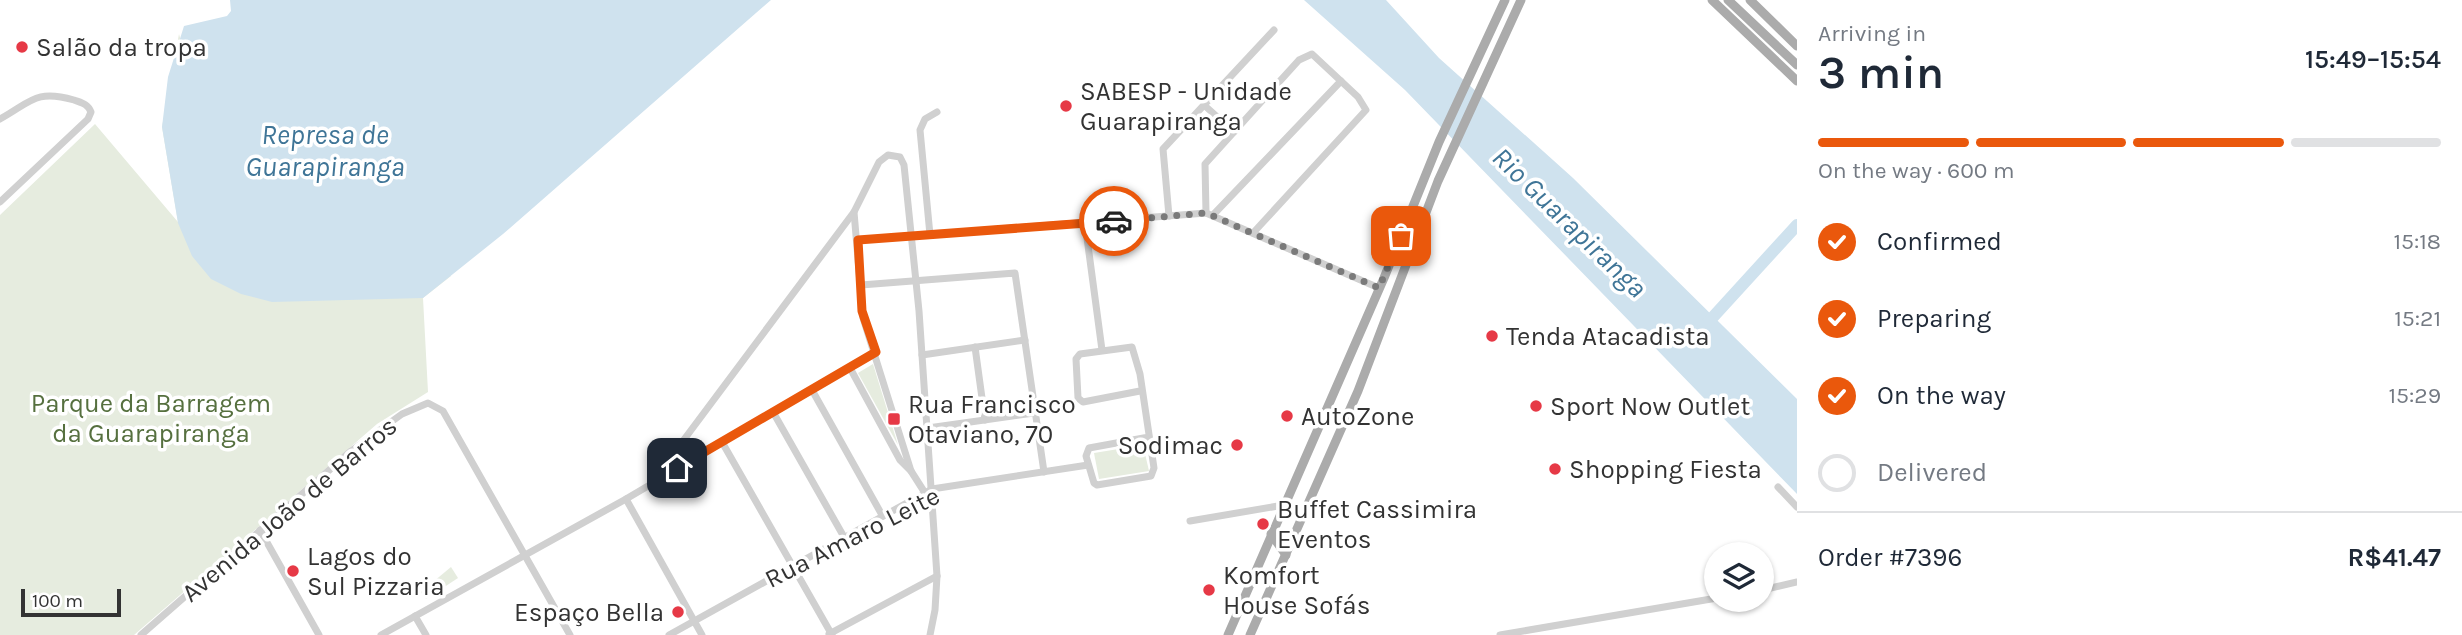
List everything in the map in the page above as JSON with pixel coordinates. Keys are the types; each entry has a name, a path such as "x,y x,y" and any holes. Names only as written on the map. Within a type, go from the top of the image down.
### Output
{"main road":[{"path":"1228,635 1379,288 1426,172 1474,62 1505,0"},
{"path":"1250,635 1387,320 1438,181 1521,0"},
{"path":"1712,0 1797,81"},
{"path":"1728,0 1797,65"},
{"path":"1750,0 1797,46"},
{"path":"1379,288 1388,294 1387,320"},
{"path":"1271,534 1286,555"}],"street":[{"path":"1169,216 1162,151 1274,30"},
{"path":"1210,214 1204,166 1299,60 1312,54 1341,81 1366,110 1253,233"},
{"path":"1210,214 1341,81"},
{"path":"0,119 29,100 46,94 83,103 90,108 88,119 0,202"},
{"path":"1205,104 1234,132"},
{"path":"930,234 920,130 925,119 937,112"},
{"path":"657,480 665,465 854,212 879,162 888,155 899,156 904,165 928,428 928,491 937,576 930,635"},
{"path":"854,212 863,318 876,352 911,471"},
{"path":"858,240 1210,214 1379,288"},
{"path":"1085,223 1102,350"},
{"path":"861,285 1010,272 1016,275 1044,472"},
{"path":"922,355 1025,340"},
{"path":"975,347 985,420"},
{"path":"1140,391 1083,402 1078,397 1076,359 1080,354 1132,347 1140,374 1140,391 1149,437 1154,473 1097,485 1092,480 1086,452 1091,447 1149,437"},
{"path":"381,635 626,499 876,352"},
{"path":"850,368 900,460 928,491"},
{"path":"811,390 882,515"},
{"name":"Avenida João de Barros","path":"141,635 378,429 424,404 435,404 443,411 525,555"},
{"path":"773,412 844,537"},
{"path":"928,428 1034,413"},
{"path":"722,442 830,634 937,576"},
{"name":"Rua Amaro Leite","path":"669,635 928,491 1088,465"},
{"path":"1778,487 1797,507"},
{"path":"626,499 702,635"},
{"path":"1190,521 1284,506"},
{"path":"260,530 318,635"},
{"path":"525,555 570,635"},
{"path":"1774,587 1797,582"},
{"path":"1500,635 1551,631 1704,601"},
{"path":"415,616 426,635"}],"green space":[{"name":"Parque da Barragem da Guarapiranga","path":"179,34 182,45 451,276 423,298 428,392 377,424 134,635 0,635 0,215 95,124 178,222 162,127"},
{"path":"873,364 898,445 858,373"},
{"path":"1143,445 1149,471 1099,479 1094,453"},
{"path":"451,567 458,578 426,599 421,592"}],"water":[{"name":"Represa de Guarapiranga","path":"230,0 771,0 503,234 423,298 272,302 241,294 211,279 192,256 178,223 162,127 168,77 184,26 227,16 231,11"},
{"name":"Rio Guarapiranga","path":"1304,0 1386,0 1439,58 1573,178 1797,399 1797,494 1405,90"}],"waterway":[{"path":"1703,328 1797,225"}],"way so far":[{"path":"1114,221 1206,213 1379,288 1401,236"}],"place":[{"name":"Salão da tropa","path":"22,47"},
{"name":"SABESP - Unidade Guarapiranga","path":"1066,106"},
{"name":"Tenda Atacadista","path":"1492,336"},
{"name":"Sport Now Outlet","path":"1536,406"},
{"name":"AutoZone","path":"1287,416"},
{"name":"Rua Francisco Otaviano, 70","path":"894,419"},
{"name":"Sodimac","path":"1237,445"},
{"name":"Shopping Fiesta","path":"1555,469"},
{"name":"Buffet Cassimira Eventos","path":"1263,524"},
{"name":"Lagos do Sul Pizzaria","path":"293,571"},
{"name":"Komfort House Sofás","path":"1209,590"},
{"name":"Espaço Bella","path":"678,612"}],"route":[{"path":"677,468 876,352 862,311 858,240 1114,221"}]}
